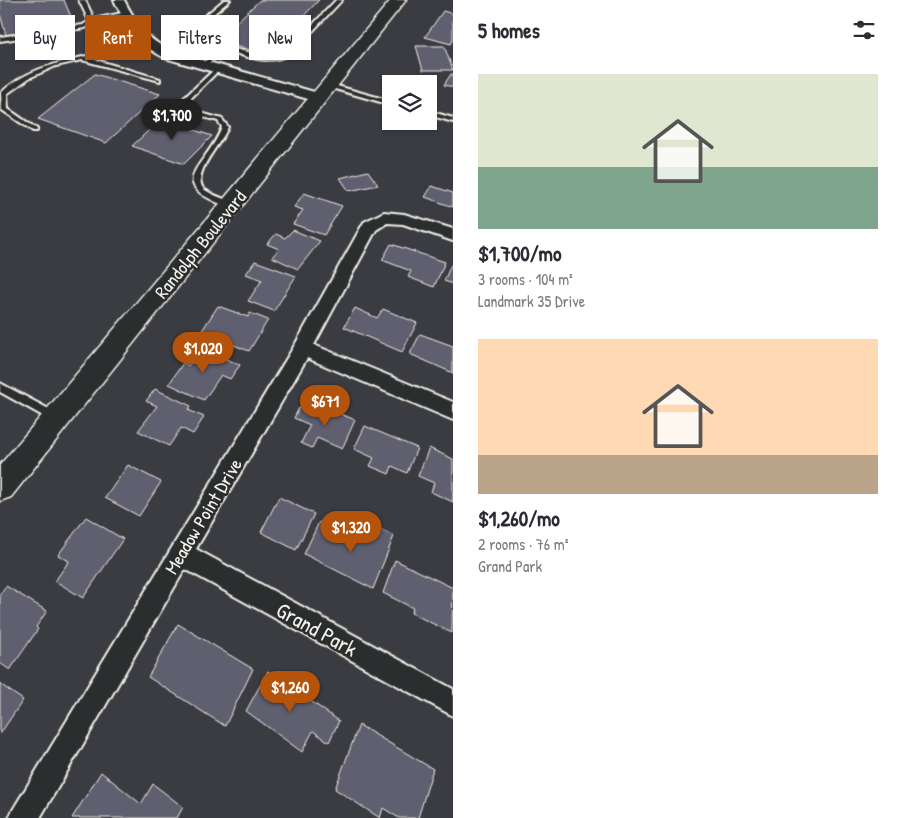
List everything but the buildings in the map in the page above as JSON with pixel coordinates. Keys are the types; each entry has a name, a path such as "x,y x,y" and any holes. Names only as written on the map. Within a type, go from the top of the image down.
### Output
{"main road":[{"name":"Randolph Boulevard","path":"0,487 325,92 398,0"}],"street":[{"path":"119,0 127,14"},
{"path":"188,60 217,69 325,92"},
{"name":"Meadow Point Drive","path":"24,818 303,348 370,226 384,217 404,219 453,235"},
{"path":"303,348 453,411"},
{"name":"Grand Park","path":"181,554 453,704"}],"lane":[{"path":"82,0 89,15"},
{"path":"208,15 226,0"},
{"path":"202,64 224,51 230,50 270,60 283,57 339,0"},
{"path":"122,15 127,14"},
{"path":"0,39 85,26"},
{"path":"35,130 5,110 4,93 28,77 54,65 85,57"},
{"path":"82,58 158,80"},
{"path":"217,69 186,99 184,106 187,111 220,120 225,127 224,135 199,166 196,180 200,189 232,205"},
{"path":"325,92 382,102"},
{"path":"437,115 453,120"},
{"path":"0,386 56,419"}]}
